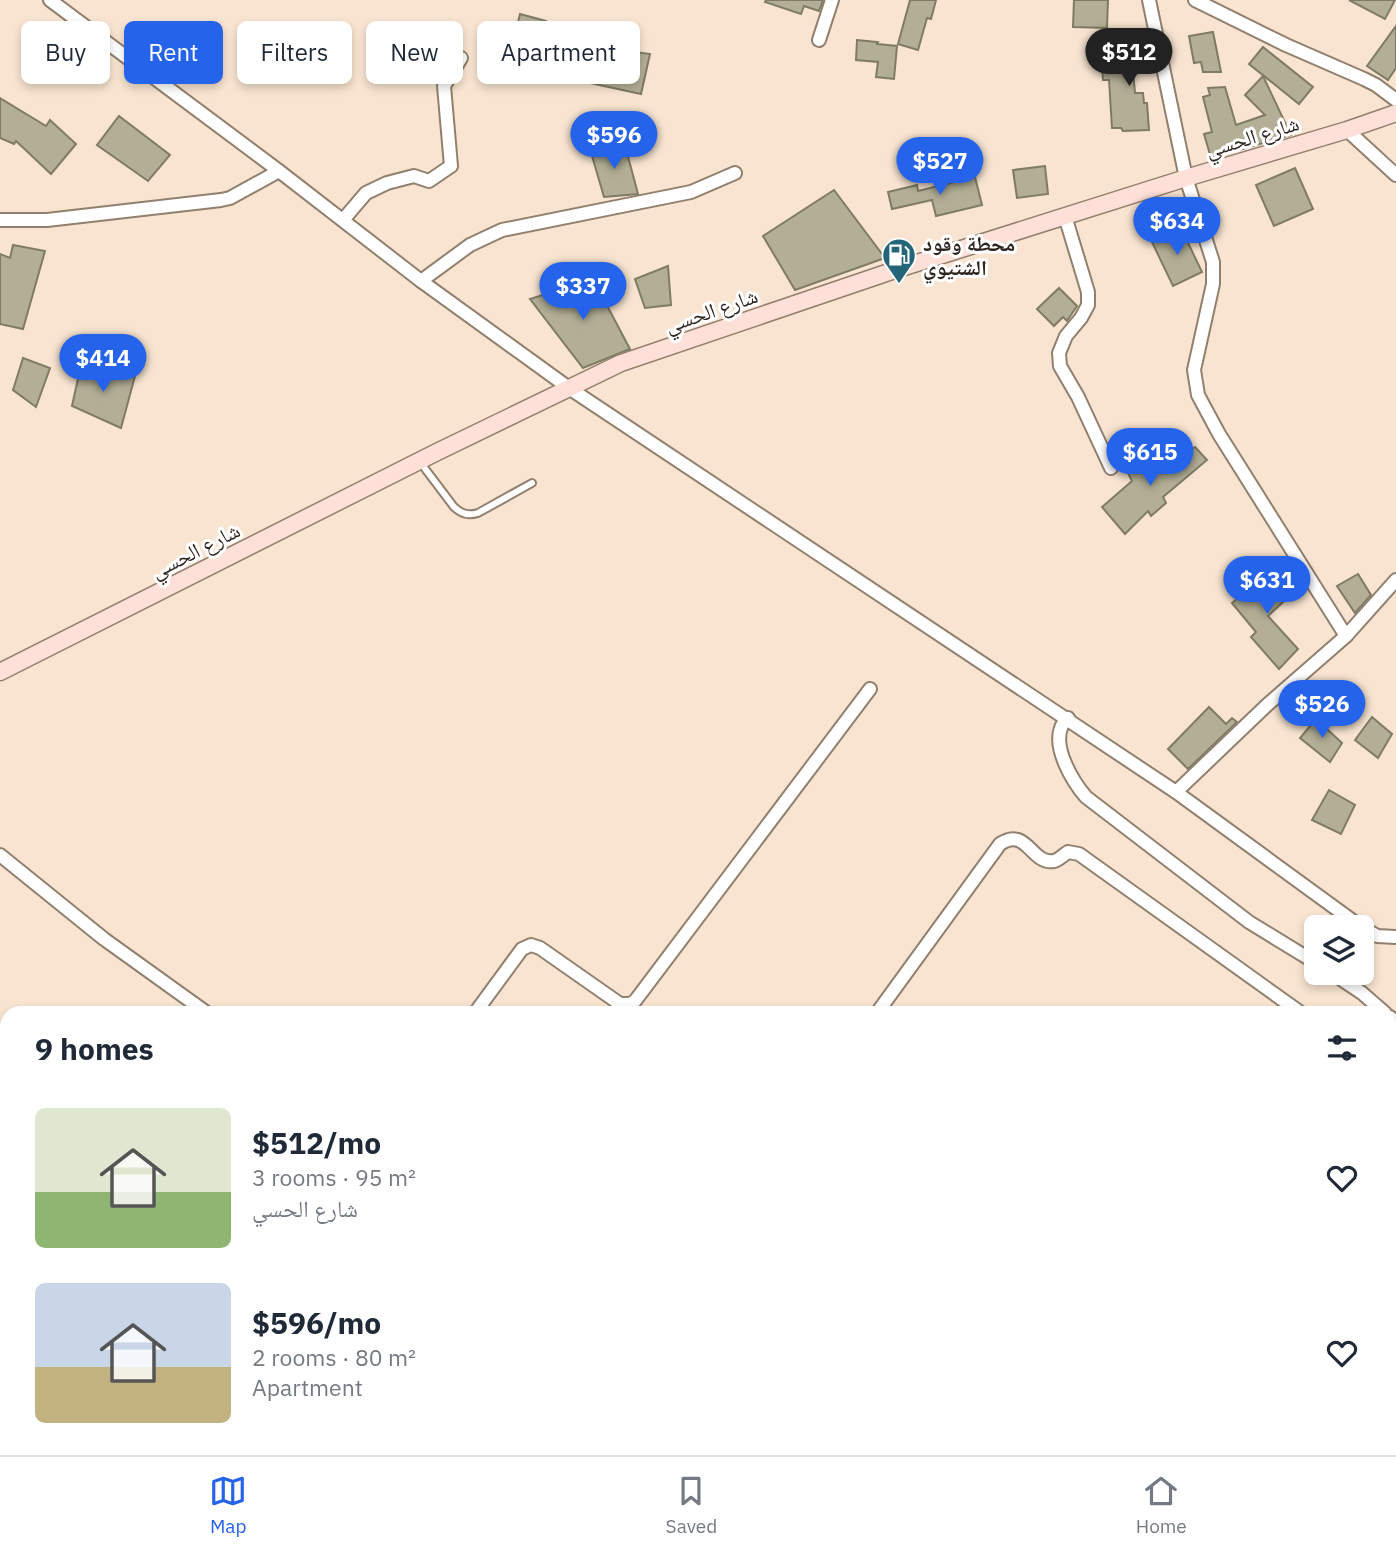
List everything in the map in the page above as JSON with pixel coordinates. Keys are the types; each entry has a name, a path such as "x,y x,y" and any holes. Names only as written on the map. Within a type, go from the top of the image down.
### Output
{"street":[{"path":"50,0 421,281 569,388 1068,718 1176,792 1357,924 1377,936 1396,937"},
{"path":"819,40 832,0"},
{"path":"1149,0 1186,178 1213,262 1213,285 1194,370 1198,395 1219,434 1346,636"},
{"path":"1195,0 1286,45 1364,79 1396,100"},
{"path":"343,220 366,193 387,183 414,176 429,181 451,166 445,84"},
{"name":"شارع الحسي","path":"0,672 419,460 634,358 898,269 1396,113"},
{"path":"1347,130 1396,175"},
{"path":"0,220 47,220 221,200 230,198 279,171"},
{"path":"421,281 470,245 502,230 691,192 735,173"},
{"path":"1065,216 1088,292 1088,305 1066,336 1059,352 1060,366 1078,397 1111,468"},
{"path":"1176,792 1266,705 1346,636 1396,580"},
{"path":"480,1006 522,948 531,945 540,948 620,1004 635,1001 870,689"},
{"path":"1068,718 1061,728 1061,751 1074,783 1087,797 1249,922 1304,956"},
{"path":"882,1006 1000,844 1010,839 1025,843 1039,857 1052,862 1065,854 1079,854 1291,1006"},
{"path":"0,855 104,939 197,1006"},
{"path":"1350,985 1377,1006"}],"lane":[{"path":"419,460 454,507 465,514 478,513 532,483"}],"building":[{"path":"823,0 819,11 804,6 801,14 765,2"},
{"path":"910,0 936,0 931,19 927,18 918,50 898,44"},
{"path":"1074,0 1108,0 1107,28 1073,27"},
{"path":"1349,0 1395,0 1385,19"},
{"path":"520,14 546,21 518,21"},
{"path":"1396,26 1396,68 1388,80 1367,66"},
{"path":"1213,32 1221,72 1203,72 1201,62 1194,63 1189,36"},
{"path":"857,40 897,46 894,79 876,77 878,62 856,60"},
{"path":"1123,42 1149,43 1151,70 1133,70 1135,93 1143,93 1144,103 1147,103 1149,130 1123,131 1121,128 1112,128 1109,80 1103,80 1102,65 1123,65"},
{"path":"1263,47 1313,87 1299,104 1249,64"},
{"path":"640,53 650,54 641,94 595,84 640,84"},
{"path":"1263,76 1291,135 1211,158 1204,134 1212,132 1203,97 1210,95 1208,88 1225,87 1236,125 1265,115 1245,95"},
{"path":"0,98 46,126 50,120 76,144 51,174 16,141 14,144 0,138"},
{"path":"119,116 170,155 148,181 97,145"},
{"path":"625,145 638,194 604,197 590,149"},
{"path":"1045,166 1048,194 1017,198 1013,170"},
{"path":"1295,168 1313,209 1274,226 1256,185"},
{"path":"975,177 982,205 936,216 932,200 892,209 888,192 917,185 918,191"},
{"path":"834,190 885,258 795,290 763,236"},
{"path":"1181,228 1202,272 1173,286 1152,242"},
{"path":"13,245 45,251 23,329 0,324 0,254 10,258"},
{"path":"668,266 671,305 645,308 635,279"},
{"path":"593,279 630,349 583,368 530,299"},
{"path":"1059,288 1077,306 1067,321 1063,317 1054,326 1037,309"},
{"path":"23,358 50,368 36,407 13,390"},
{"path":"81,365 135,376 121,428 72,406"},
{"path":"1195,447 1207,460 1163,497 1166,503 1151,516 1148,511 1125,534 1102,507 1132,481 1126,469 1140,457 1150,470 1158,460 1165,465 1174,456 1176,461"},
{"path":"1271,569 1295,591 1268,616 1298,649 1279,669 1251,637 1256,632 1232,603"},
{"path":"1358,574 1371,595 1355,613 1337,586"},
{"path":"1209,707 1226,724 1232,718 1237,722 1188,769 1168,749"},
{"path":"1372,717 1392,734 1378,758 1355,740"},
{"path":"1316,719 1342,743 1330,762 1300,738"},
{"path":"1329,790 1355,805 1341,834 1312,820"}],"place":[{"name":"محطة وقود الشتيوي","path":"899,285"}]}
